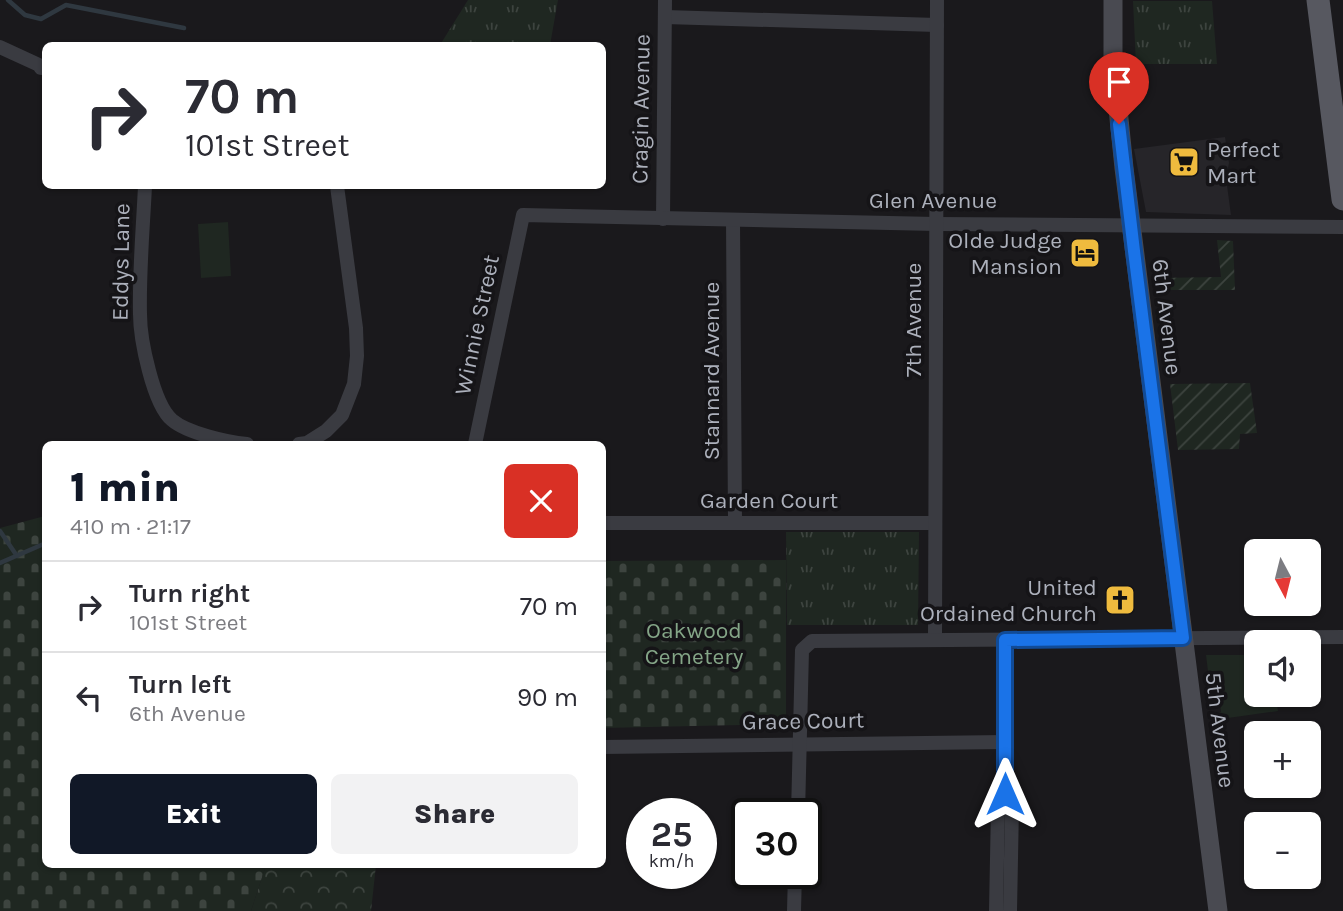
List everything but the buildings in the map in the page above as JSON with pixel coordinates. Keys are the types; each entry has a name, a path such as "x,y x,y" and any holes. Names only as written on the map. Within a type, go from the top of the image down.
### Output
{"main road":[{"path":"1318,0 1343,199"}],"street":[{"name":"Cragin Avenue","path":"663,219 665,0"},
{"name":"7th Avenue","path":"935,640 937,0"},
{"name":"6th Avenue","path":"1113,0 1113,59 1130,224 1183,638"},
{"path":"665,17 937,25"},
{"path":"0,47 42,69"},
{"name":"Eddys Lane","path":"145,189 139,316 154,390 163,411 172,421 223,441"},
{"path":"310,441 326,431 342,415 354,384 356,328 337,189"},
{"name":"Glen Avenue","path":"523,215 936,224 1343,227"},
{"name":"Winnie Street","path":"476,441 523,215"},
{"name":"Stannard Avenue","path":"733,220 735,522"},
{"name":"Garden Court","path":"606,523 935,523"},
{"path":"798,798 802,650 812,641 1343,637"},
{"name":"5th Avenue","path":"1183,638 1218,911"},
{"path":"996,911 998,806 1005,794 1005,640"},
{"name":"Grace Court","path":"606,747 1005,742"},
{"path":"1005,794 1012,806 1010,911"},
{"path":"794,911 795,889"}],"shaded area":[{"path":"1225,137 1229,163 1226,178 1231,215 1146,212 1134,149"}],"green space":[{"path":"468,0 558,0 551,42 442,42"},
{"path":"1133,1 1212,1 1217,64 1136,64"},
{"path":"228,222 231,276 201,278 198,224"},
{"path":"1217,240 1233,241 1235,290 1157,290 1156,278 1221,277"},
{"path":"1250,383 1257,433 1240,434 1239,449 1178,450 1170,384"},
{"path":"42,517 42,868 265,868 251,911 0,911 0,528"},
{"path":"786,532 919,532 918,625 787,625"},
{"name":"Oakwood Cemetery","path":"786,560 786,724 606,728 606,561"},
{"path":"1206,655 1244,655 1244,707 1278,707 1278,711 1214,720 1213,714 1221,712 1220,704 1212,705"},
{"path":"265,868 376,868 371,911 251,911"}],"waterway":[{"path":"8,0 25,15 41,19 66,5 184,28"},
{"path":"0,531 17,556"},
{"path":"0,563 42,545"}],"place":[{"name":"Perfect Mart","path":"1184,162"},
{"name":"Olde Judge Mansion","path":"1085,253"},
{"name":"United Ordained Church","path":"1120,600"}],"route":[{"path":"1005,794 1005,640 1183,638 1119,124"}]}
